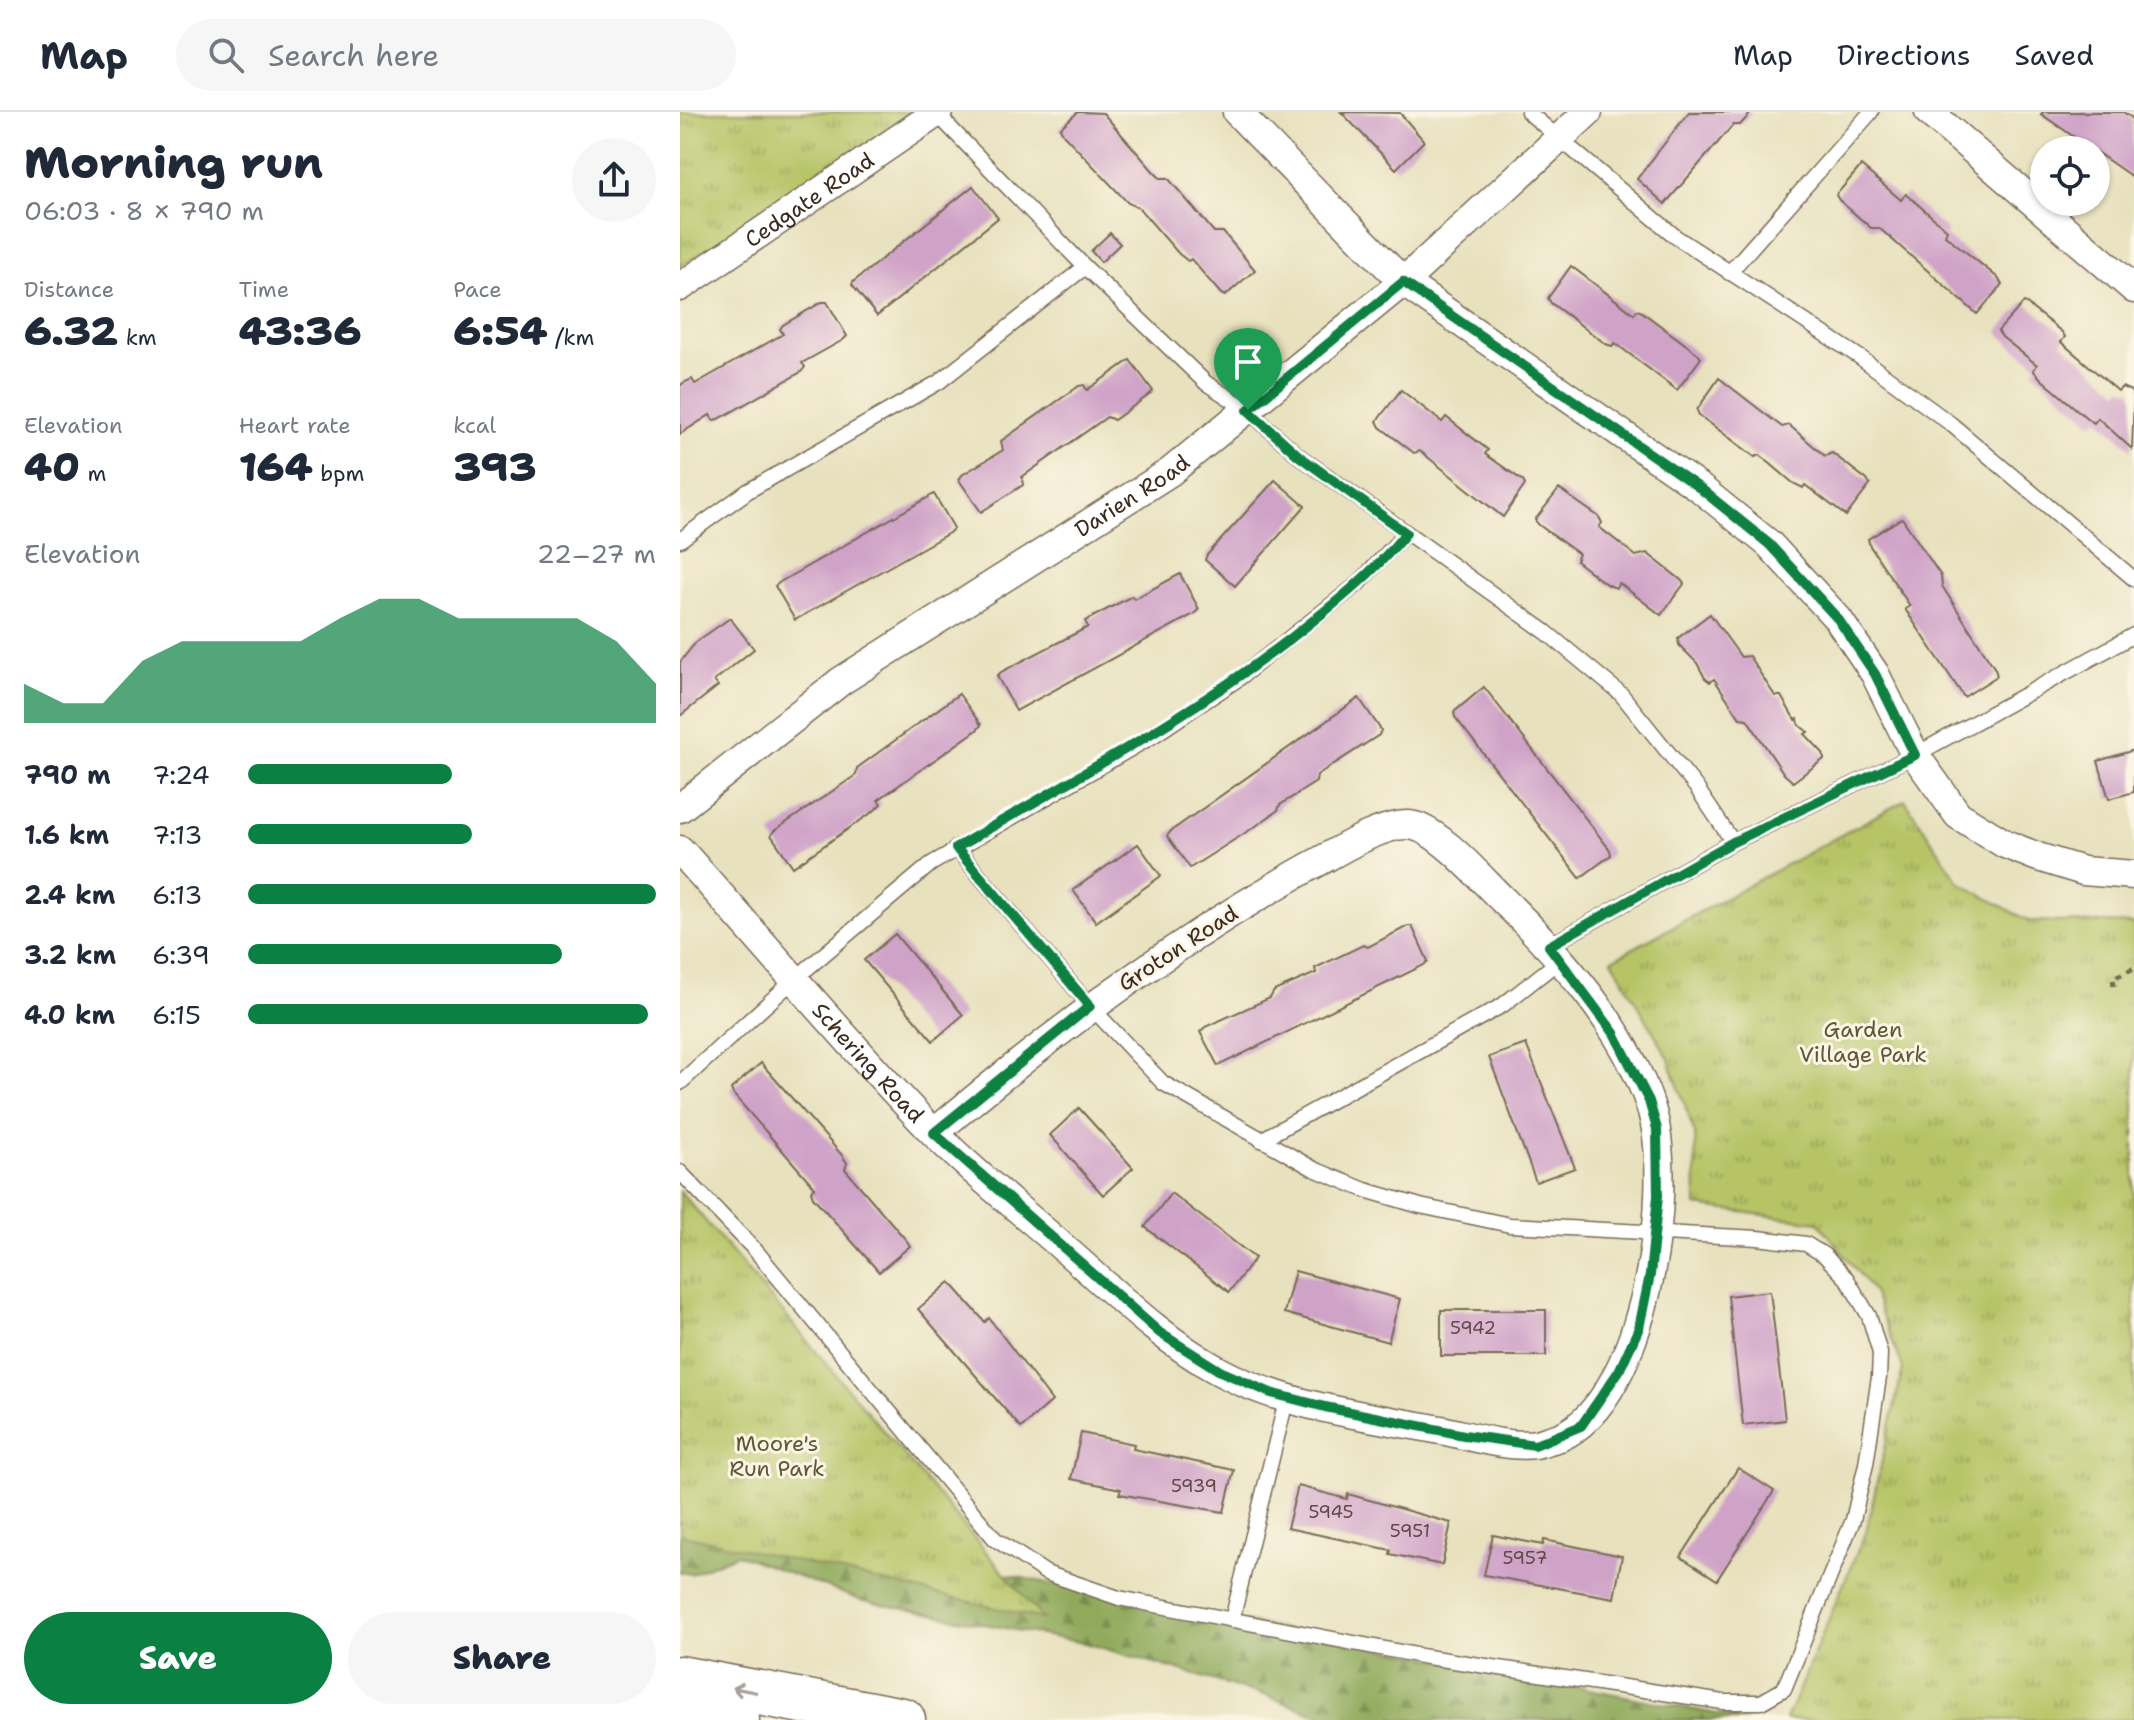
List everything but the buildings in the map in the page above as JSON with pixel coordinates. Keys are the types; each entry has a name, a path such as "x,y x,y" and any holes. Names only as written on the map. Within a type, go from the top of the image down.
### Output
{"highway":[{"path":"680,1678 903,1720"},
{"path":"680,1709 737,1720"}],"street":[{"path":"1237,112 1403,282 1701,489 1769,544 1838,619 1875,674 1915,755 1958,815 2005,844 2083,871 2134,875"},
{"name":"Darien Road","path":"680,808 841,681 1170,472 1403,282 1588,112"},
{"path":"1929,112 2134,289"},
{"name":"Cedgate Road","path":"680,287 937,113"},
{"name":"Groton Road","path":"934,1133 1090,1006 1261,894 1352,844 1405,825 1427,830 1555,953"},
{"name":"Schering Road","path":"680,850 934,1133 1160,1333 1220,1371 1287,1397 1464,1435 1535,1445 1581,1426 1619,1371 1639,1328 1655,1233"},
{"path":"1555,953 1614,1033 1649,1101 1657,1129 1655,1233"}],"lane":[{"path":"1528,112 1676,237 1861,358 1951,424 2134,579"},
{"path":"1729,273 1871,112"},
{"path":"937,113 1085,267 1206,383 1248,410 1299,456 1546,632 1621,694 1677,761 1733,842"},
{"path":"680,540 748,491 939,382 1085,267"},
{"path":"680,1083 909,882 956,848 1153,736 1238,679 1359,583 1406,533"},
{"path":"1261,1140 1503,1005 1555,953 1733,842 1915,755 2134,635"},
{"path":"680,1172 756,1251 995,1539 1046,1573 1119,1598 1427,1657 1723,1702 1761,1702 1784,1689 1853,1520 1874,1415 1880,1353 1869,1316 1847,1279 1824,1255 1806,1244 1758,1238 1510,1225 1420,1206 1365,1190 1314,1169 1163,1083 1090,1006 956,848"},
{"path":"1232,1620 1287,1397"}],"path":[{"path":"2114,986 2113,978 2134,968"}],"green space":[{"path":"680,112 910,112 875,140 680,267"},
{"name":"Garden Village Park","path":"1905,800 1959,882 2029,921 2134,924 2134,1720 1786,1720 1866,1531 1903,1368 1872,1290 1818,1222 1696,1206 1695,1134 1668,1057 1612,960"},
{"name":"Moore's Run Park","path":"680,1191 1043,1619 680,1534"},
{"path":"680,1213 962,1566 1747,1720 1332,1720 1264,1695 1089,1644 863,1601 737,1554 691,1574 680,1572"}],"route":[{"path":"1403,282 1701,489 1769,544 1838,619 1875,674 1915,755 1733,842 1549,946 1614,1033 1649,1101 1657,1129 1658,1196 1650,1275 1639,1328 1619,1371 1581,1426 1535,1445 1464,1435 1325,1407 1271,1393 1220,1371 1160,1333 934,1133 1016,1063 1090,1006 956,848 1153,736 1238,679 1359,583 1406,533 1299,456 1248,410 1403,282"}]}
